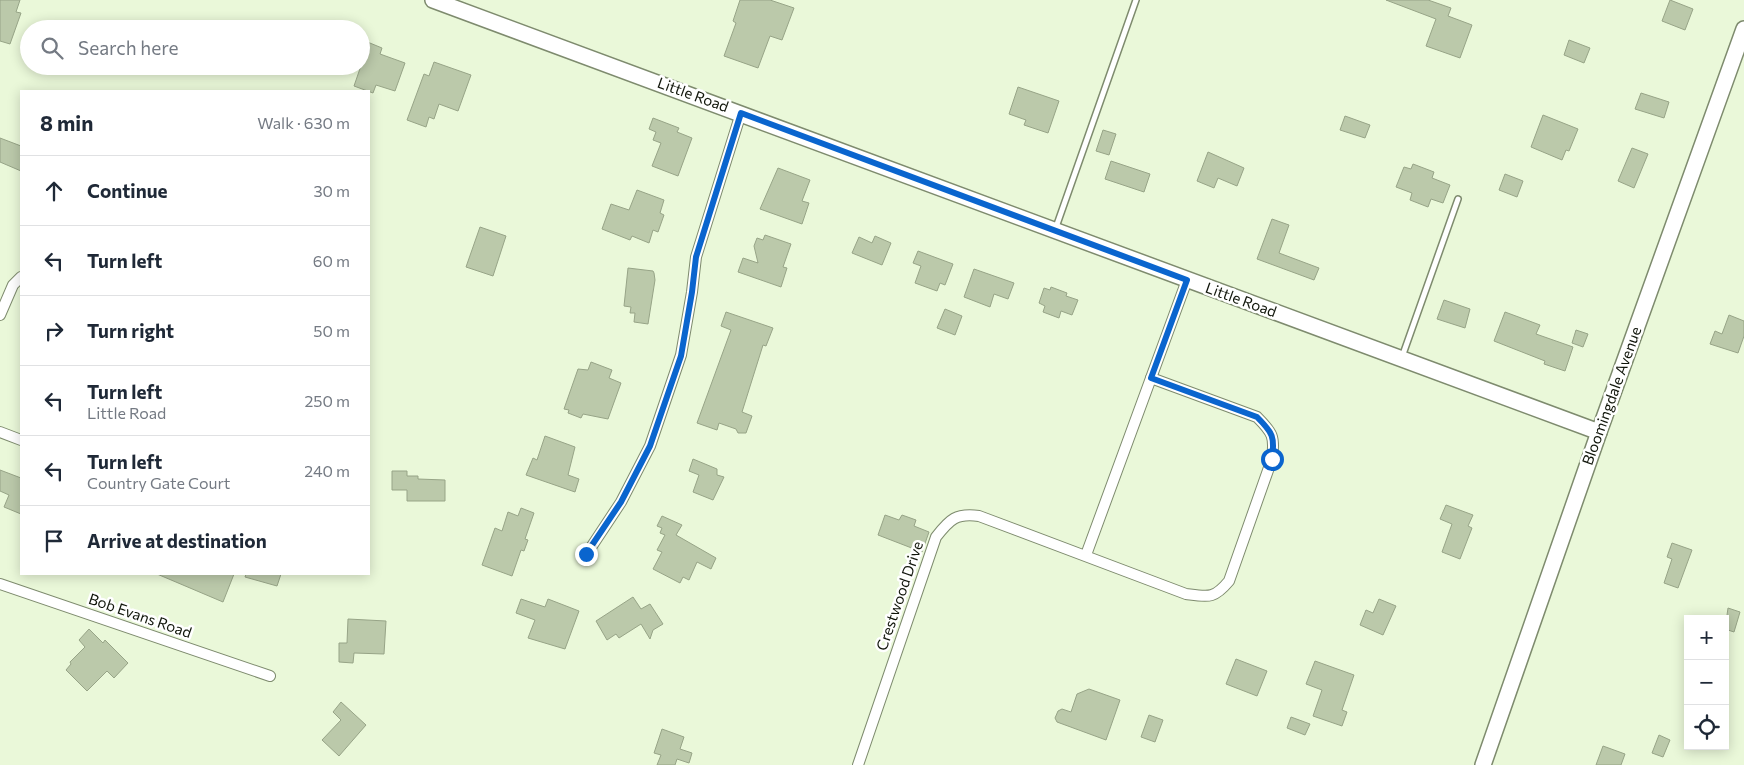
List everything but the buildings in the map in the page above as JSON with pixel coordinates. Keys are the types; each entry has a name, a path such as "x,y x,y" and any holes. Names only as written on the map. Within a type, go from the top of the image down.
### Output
{"street":[{"name":"Little Road","path":"434,0 1599,432"},
{"name":"Bloomingdale Avenue","path":"1483,765 1599,432 1744,29"},
{"path":"586,554 621,502 650,446 681,356 696,257 741,113"},
{"path":"0,315 13,285 20,277"},
{"path":"1086,555 1187,280"},
{"name":"Crestwood Drive","path":"858,765 936,537 947,522 962,514 979,516 1186,594 1204,596 1218,594 1229,581 1272,459 1275,441 1270,430 1257,417 1151,378"},
{"path":"0,432 20,437"},
{"name":"Bob Evans Road","path":"0,584 270,676"}],"lane":[{"path":"1055,230 1136,0"},
{"path":"1401,359 1458,199"}],"route":[{"path":"586,554 621,502 650,446 681,356 696,257 741,113 1187,280 1151,378 1257,417 1270,430 1275,441 1272,459"}]}
